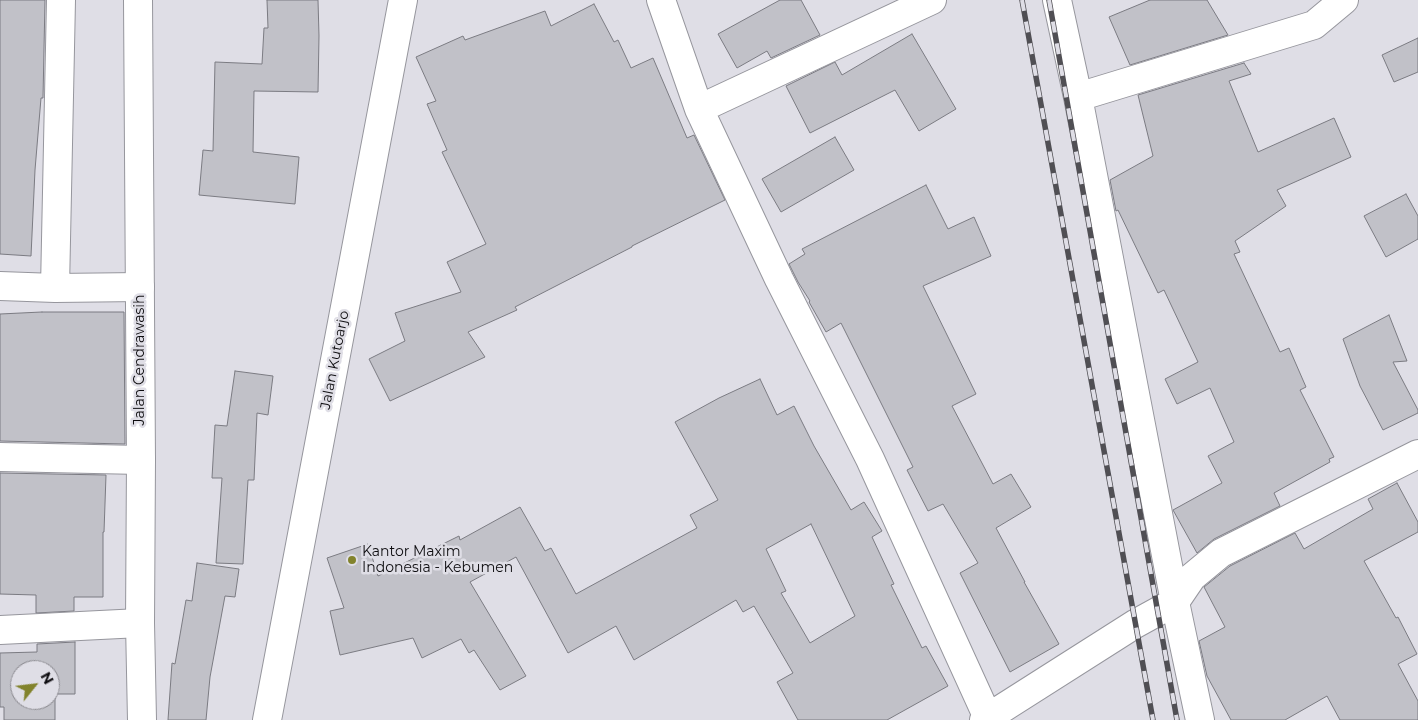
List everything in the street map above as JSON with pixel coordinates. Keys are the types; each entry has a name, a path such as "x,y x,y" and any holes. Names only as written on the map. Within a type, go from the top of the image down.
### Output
{"street":[{"path":"56,288 61,0"},
{"name":"Jalan Cendrawasih","path":"138,0 142,720"},
{"name":"Jalan Kutoarjo","path":"267,720 403,0"},
{"path":"661,0 699,109 779,279 870,459 986,719 1135,624 1175,602 1192,577 1222,553 1418,454"},
{"path":"699,109 932,0"},
{"path":"1057,0 1078,97 1175,602 1200,720"},
{"path":"1078,97 1314,25 1344,0"},
{"path":"0,286 56,288 140,287"},
{"path":"0,457 141,460"},
{"path":"0,630 140,623"}],"building":[{"path":"0,0 45,0 43,98 41,98 35,170 31,256 0,254"},
{"path":"267,0 318,0 318,92 254,91 253,152 299,157 295,204 199,195 203,150 213,151 215,62 262,64 264,28 268,28"},
{"path":"780,0 801,0 820,35 771,58 767,51 737,68 718,34"},
{"path":"1150,0 1207,0 1228,35 1130,65 1109,17"},
{"path":"594,4 614,42 618,40 631,68 653,58 687,138 694,135 725,200 515,307 517,310 468,332 485,357 390,401 369,359 405,341 395,313 461,292 447,262 486,244 442,152 447,150 427,104 436,101 416,57 463,36 465,40 545,11 551,26"},
{"path":"912,34 956,109 919,131 895,90 810,133 786,86 835,62 842,75"},
{"path":"1418,38 1418,72 1394,82 1382,55"},
{"path":"1244,63 1251,74 1229,81 1258,152 1334,118 1351,157 1277,190 1286,206 1235,241 1240,252 1234,254 1280,352 1289,348 1306,387 1300,390 1334,457 1329,459 1330,462 1274,493 1280,506 1214,539 1197,553 1173,510 1222,483 1208,456 1234,442 1210,388 1177,404 1165,379 1198,362 1164,290 1158,293 1118,210 1116,211 1110,180 1153,156 1138,95"},
{"path":"835,137 854,170 781,212 762,179"},
{"path":"926,185 948,229 974,217 991,256 923,286 976,394 952,406 993,484 1011,474 1031,507 996,528 1059,644 1010,672 960,573 978,563 943,504 928,511 907,470 913,467 841,323 826,332 789,264 805,254 802,249"},
{"path":"1406,194 1418,216 1418,239 1386,257 1364,216"},
{"path":"124,312 125,444 0,441 0,314"},
{"path":"1389,315 1407,361 1393,362 1418,413 1383,430 1360,386 1343,339"},
{"path":"235,371 273,376 268,415 257,413 254,480 248,480 243,564 216,563 222,478 212,478 215,425 227,426"},
{"path":"760,379 777,415 794,406 814,446 851,510 864,502 882,531 872,537 894,584 891,585 922,648 926,646 948,686 887,720 798,720 777,682 793,673 754,606 743,612 736,600 634,660 616,626 568,653 516,557 470,582 526,676 500,690 474,650 469,653 461,639 422,658 413,638 340,655 330,611 344,608 327,558 368,544 378,576 459,536 460,540 520,507 545,551 551,548 576,594 697,528 690,515 718,500 675,422 719,398","holes":["811,524 855,616 810,643 781,593 786,591 766,549"]},
{"path":"0,473 106,475 103,532 103,597 74,597 74,611 36,613 36,595 0,594"},
{"path":"1397,483 1418,522 1418,532 1364,561 1396,618 1398,617 1417,654 1398,664 1418,701 1418,720 1340,720 1327,696 1285,720 1231,720 1207,676 1199,641 1225,627 1204,587 1230,566 1295,533 1304,549 1373,509 1368,499"},
{"path":"197,563 239,569 235,597 225,596 210,677 206,720 168,720 172,663 175,664 186,600 192,601"},
{"path":"75,642 75,694 60,694 60,660 10,660 10,710 55,710 55,720 4,720 4,707 0,707 0,653 37,652 37,644"}],"railway":[{"path":"1022,0 1153,720"},
{"path":"1049,0 1177,720"}],"place":[{"name":"Kantor Maxim Indonesia - Kebumen","path":"352,560"}]}
